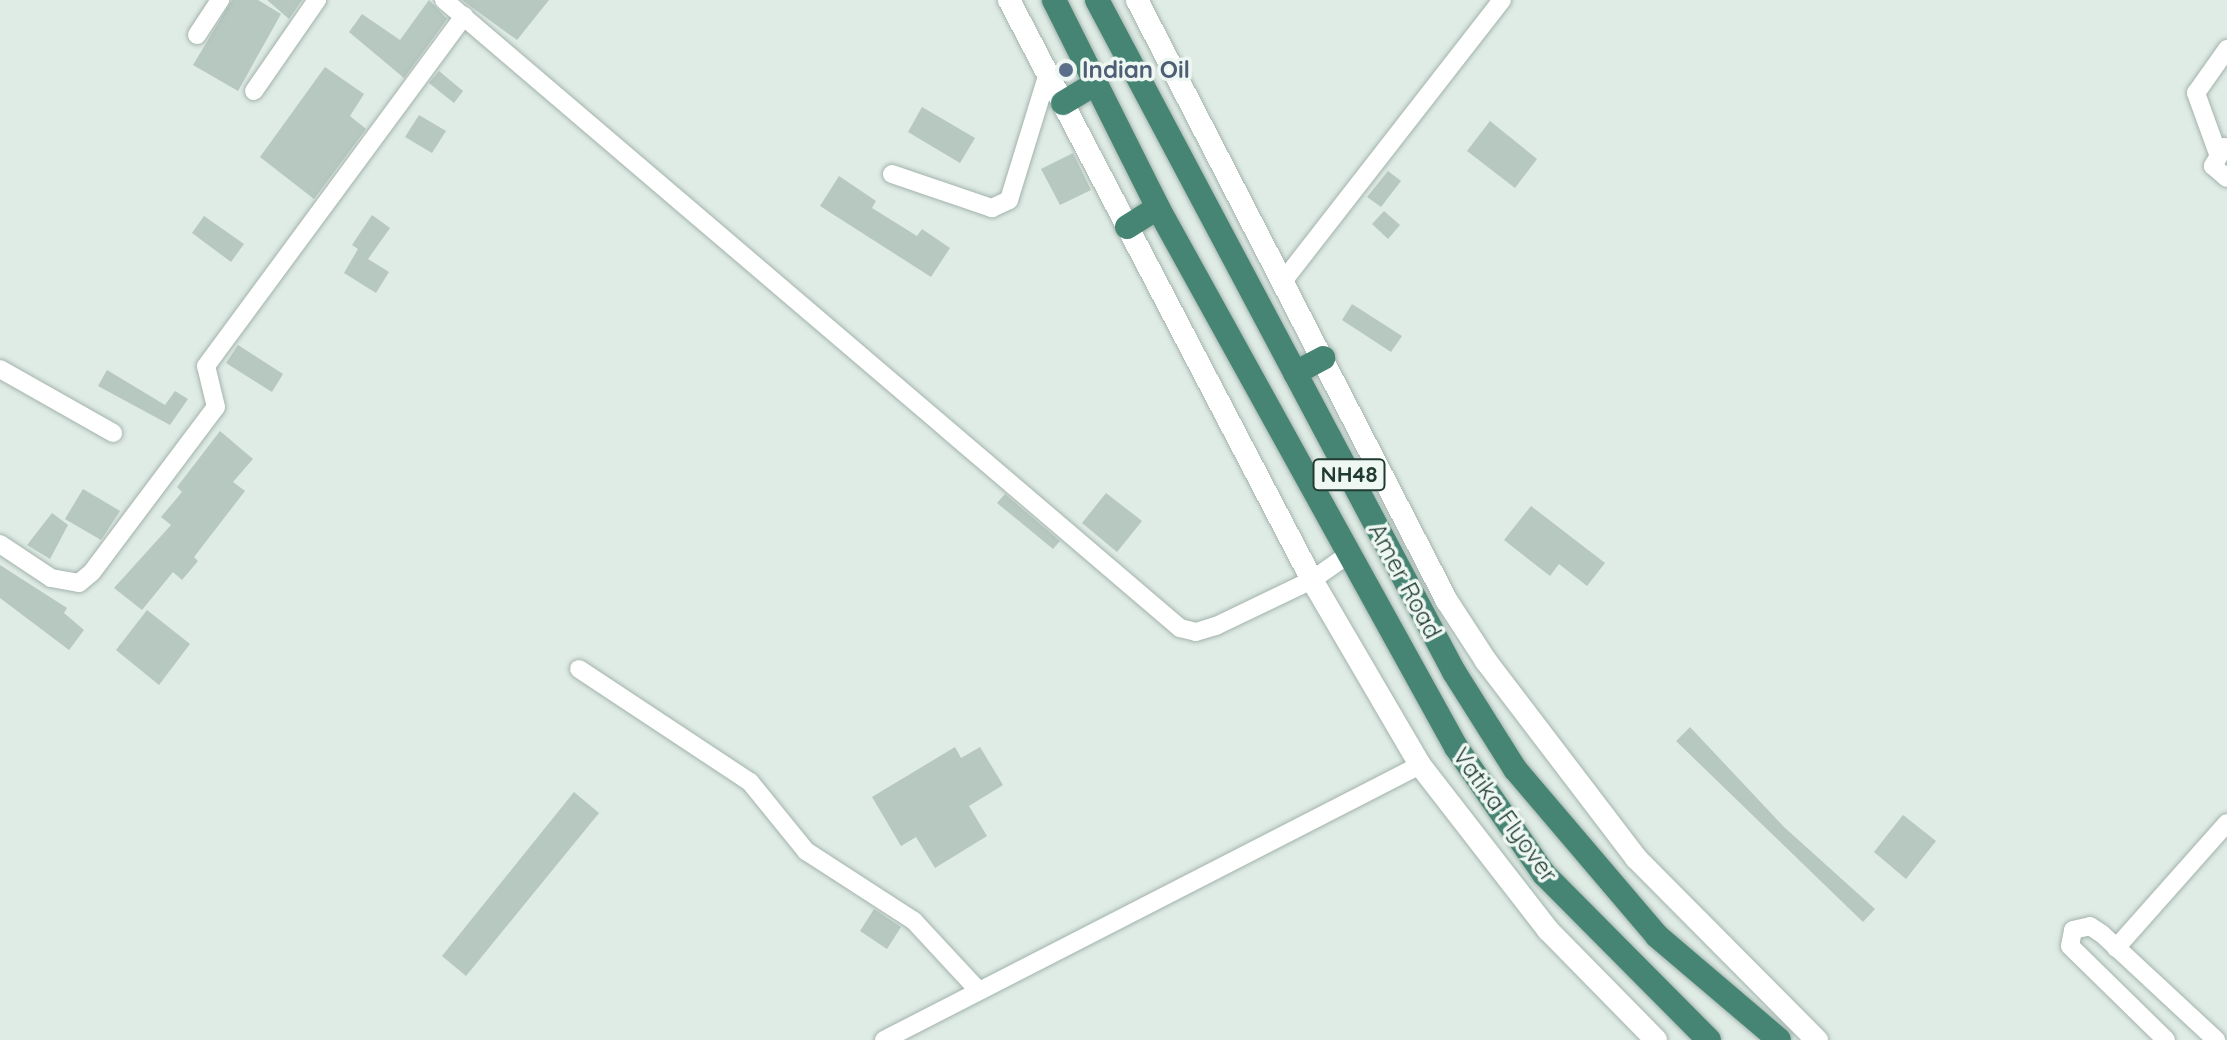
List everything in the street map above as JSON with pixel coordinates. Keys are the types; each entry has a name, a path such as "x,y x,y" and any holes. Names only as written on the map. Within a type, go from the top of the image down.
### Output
{"highway":[{"name":"NH48","path":"1054,0 1158,208 1346,556"},
{"name":"Amer Road","path":"1097,0 1454,672 1515,769 1643,922 1779,1040"},
{"path":"1063,103 1096,83"},
{"path":"1127,227 1158,208"},
{"path":"1295,373 1323,358"},
{"name":"Vatika Flyover","path":"1346,556 1456,747 1544,874 1709,1040"}],"street":[{"path":"197,35 220,0"},
{"path":"254,91 317,0"},
{"path":"444,0 1171,623 1196,632 1312,580 1346,556"},
{"path":"1009,0 1312,580 1420,765 1548,930 1656,1040"},
{"path":"1137,0 1447,601 1515,705 1636,858 1817,1040"},
{"path":"1284,280 1502,0"},
{"path":"0,544 51,578 79,583 92,572 216,407 206,366 464,16"},
{"path":"2227,49 2196,93 2222,148 2213,166 2227,178"},
{"path":"892,174 992,208 1009,200 1048,73"},
{"path":"0,369 113,433"},
{"path":"579,669 750,782 806,851 914,921 977,989"},
{"path":"884,1040 977,989 1420,765"},
{"path":"2116,948 2227,823"},
{"path":"2166,1040 2077,954 2070,938 2080,925 2090,926 2218,1040 2227,1032"}],"building":[{"path":"232,0 258,0 281,14 238,91 193,65"},
{"path":"267,0 302,0 289,19"},
{"path":"429,0 447,19 404,78 349,32 362,14 400,40"},
{"path":"462,0 549,0 517,40"},
{"path":"325,67 364,94 350,116 366,129 314,199 260,157"},
{"path":"439,71 463,91 454,103 429,83"},
{"path":"922,107 975,138 960,163 908,132"},
{"path":"419,115 446,131 432,153 405,137"},
{"path":"1490,121 1537,159 1515,188 1467,151"},
{"path":"1073,153 1091,190 1060,205 1041,169"},
{"path":"1388,171 1401,181 1381,207 1367,197"},
{"path":"839,176 876,201 872,208 917,236 922,229 950,248 931,277 820,206"},
{"path":"1384,211 1400,225 1388,239 1372,224"},
{"path":"372,215 390,228 368,259 389,272 376,293 344,273 358,249 352,245"},
{"path":"204,216 244,244 231,262 192,233"},
{"path":"1352,304 1402,336 1391,352 1342,320"},
{"path":"238,345 283,374 272,392 226,363"},
{"path":"107,370 165,405 175,391 188,399 170,425 98,386"},
{"path":"220,431 253,459 233,482 245,491 194,557 198,561 182,580 173,572 142,610 114,588 171,525 161,517 182,492 177,487"},
{"path":"83,489 120,511 101,540 65,519"},
{"path":"1106,493 1142,521 1117,552 1082,523"},
{"path":"1005,494 1060,541 1053,549 997,503"},
{"path":"1531,506 1605,563 1587,586 1559,564 1550,576 1504,540"},
{"path":"52,513 68,525 50,559 27,545"},
{"path":"0,565 67,608 64,613 84,630 69,650 0,598"},
{"path":"147,610 190,644 159,685 116,650"},
{"path":"1690,727 1784,827 1875,909 1863,922 1676,741"},
{"path":"955,747 961,758 980,747 1003,785 969,806 987,836 935,868 916,837 901,846 872,797"},
{"path":"574,792 599,813 466,976 442,956"},
{"path":"1903,815 1936,841 1906,879 1874,852"},
{"path":"874,909 901,927 887,949 860,931"}],"place":[{"name":"Indian Oil","path":"1066,70"}]}
